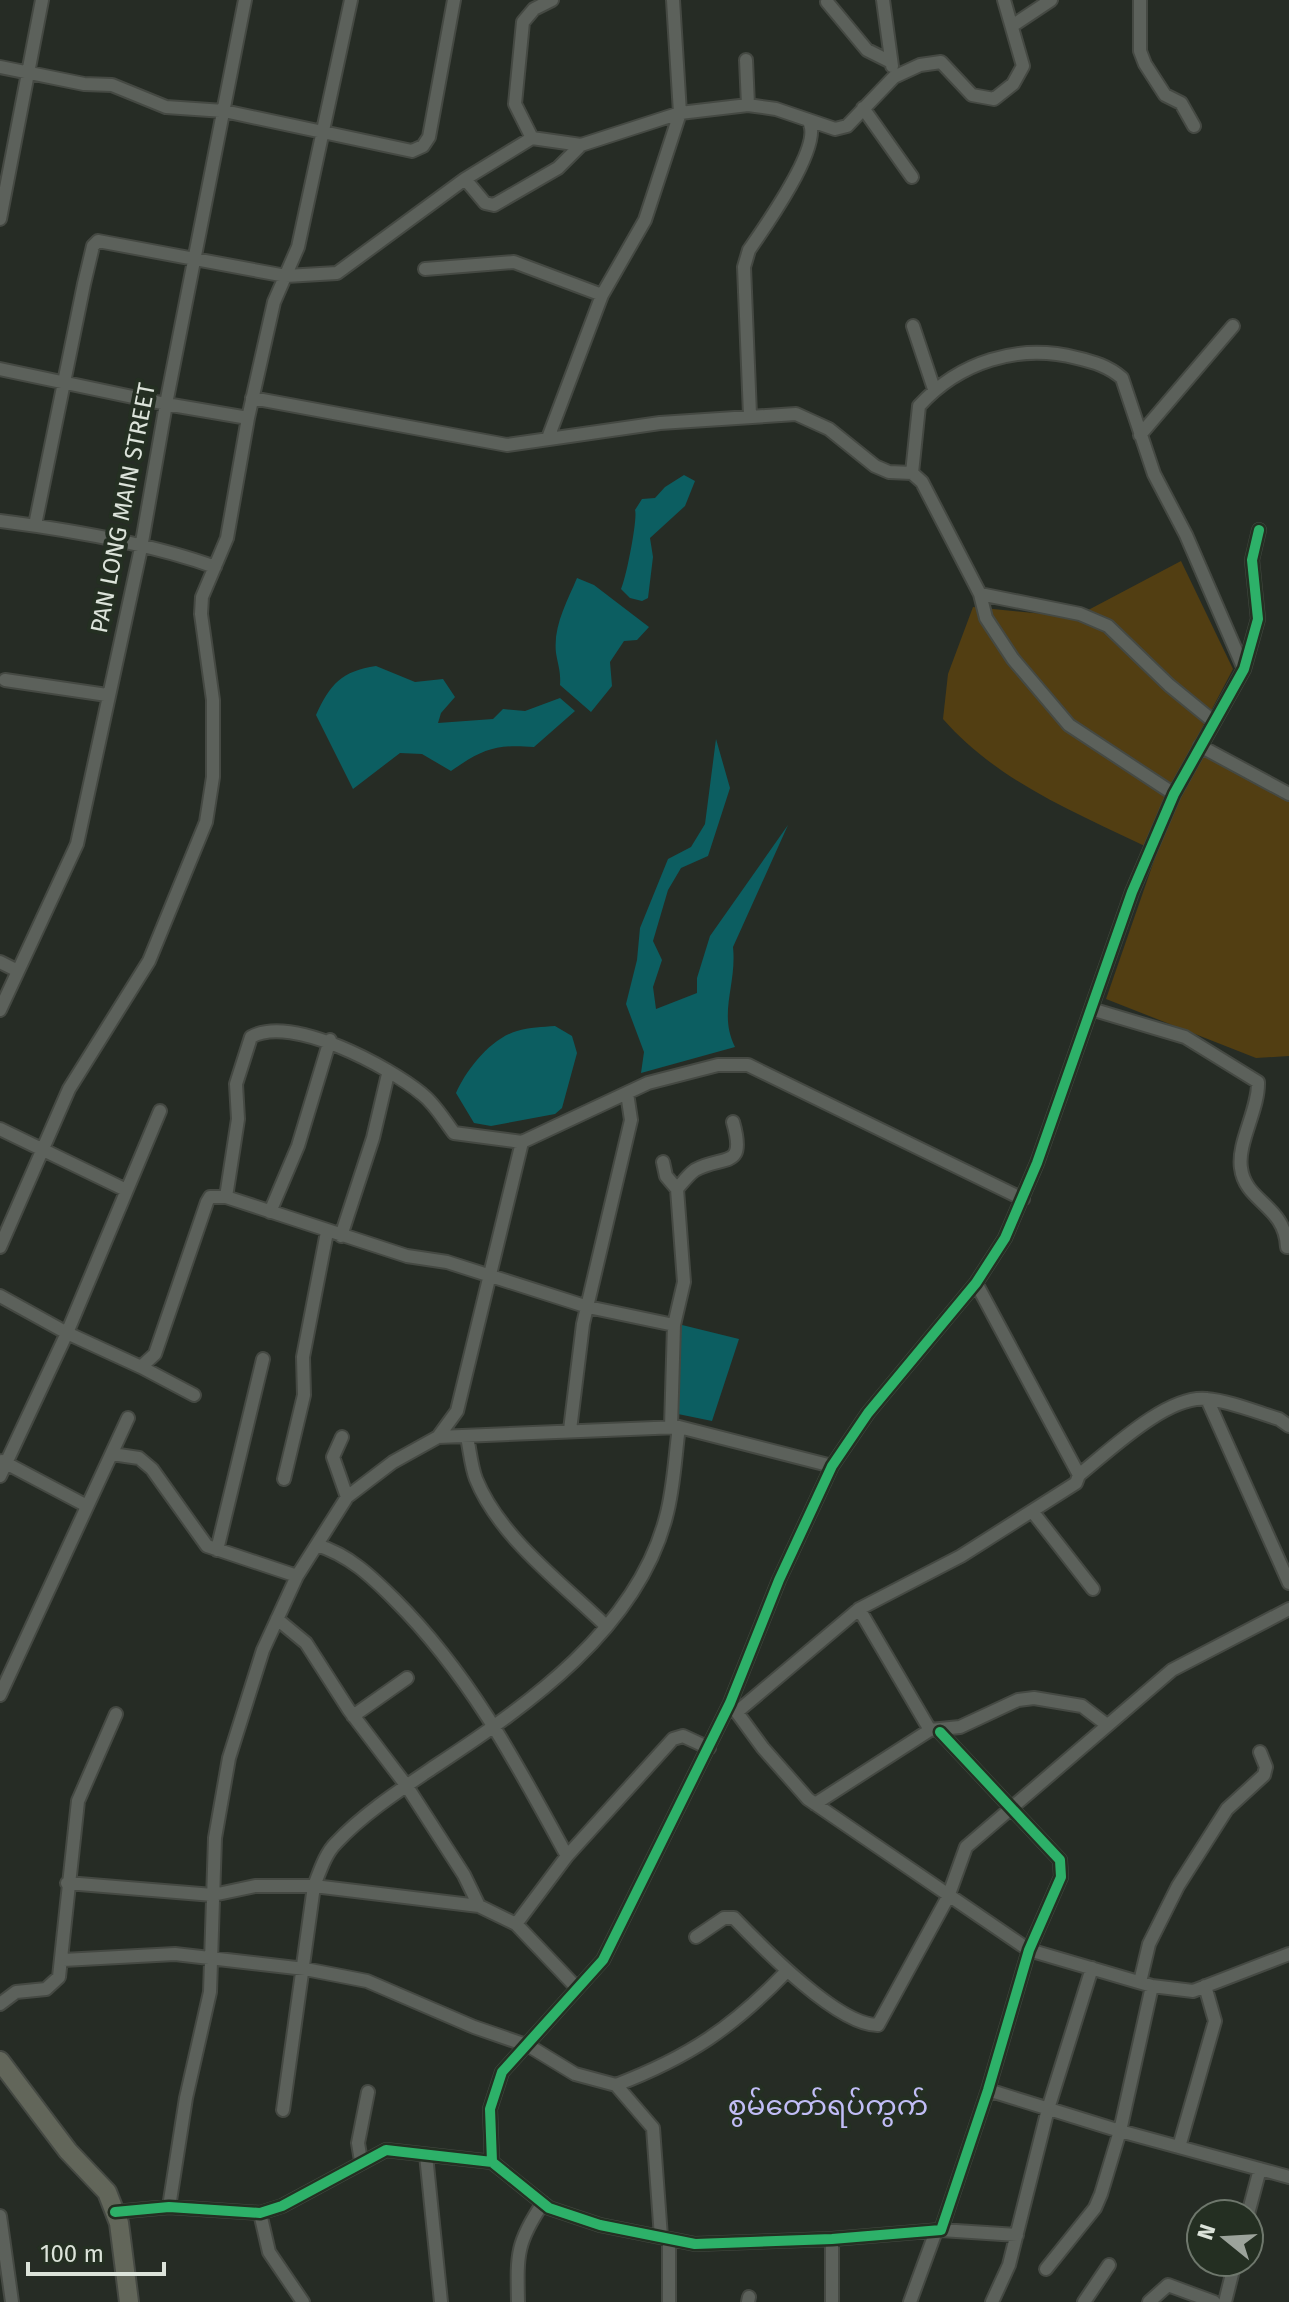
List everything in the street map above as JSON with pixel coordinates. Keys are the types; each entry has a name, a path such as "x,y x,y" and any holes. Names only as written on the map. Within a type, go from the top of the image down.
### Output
{"highway":[{"path":"0,2061 68,2151 107,2192 115,2212 129,2302"}],"street":[{"path":"0,219 42,0"},
{"name":"PAN LONG MAIN STREET","path":"0,1010 74,857 141,548 245,0"},
{"path":"0,1247 69,1089 149,961 206,822 213,777 213,700 201,614 202,597 227,538 248,418 274,302 298,247 351,0"},
{"path":"0,67 27,70 84,84 112,85 166,107 224,111 412,151 423,146 429,137 453,0"},
{"path":"532,138 515,104 523,22 534,9 552,0"},
{"path":"548,438 602,295 645,220 680,113 673,0"},
{"path":"883,0 894,77"},
{"path":"35,525 93,246 98,241 286,276 337,273 465,179 532,138 581,145 680,113 748,105 776,109 810,124 835,129 847,126 894,77 920,65 941,62 972,95 994,99 1013,84 1023,66 1004,0"},
{"path":"1012,26 1051,0"},
{"path":"1140,0 1140,51 1145,64 1165,95 1181,103 1194,126"},
{"path":"827,2 867,50 891,62"},
{"path":"746,60 748,105"},
{"path":"863,108 912,177"},
{"path":"750,415 744,267 749,250 808,150 813,131 810,124"},
{"path":"465,179 485,203 494,205 558,168 581,145"},
{"path":"425,269 514,262 602,295"},
{"path":"913,326 934,389"},
{"path":"1140,435 1233,326"},
{"path":"912,473 919,406 949,378 1014,352 1054,352 1099,363 1122,378 1140,435 1244,669"},
{"path":"0,369 248,418"},
{"path":"252,398 507,445 750,415 806,416 829,429 875,466 889,472 912,473 922,482 980,594 986,618 1013,659 1069,725 1174,794"},
{"path":"0,521 180,554 215,567"},
{"path":"492,2162 490,2109 502,2072 529,2046 576,1987 603,1960 709,1748 734,1707 779,1580 832,1466 868,1413 976,1283 1005,1238 1023,1199 1132,892 1174,794 1244,669 1258,619 1252,560 1259,530"},
{"path":"980,594 1080,614 1108,626 1169,685 1213,721"},
{"path":"5,680 107,695"},
{"path":"1200,746 1289,794"},
{"path":"0,962 18,971"},
{"path":"1091,1009 1185,1037 1258,1082 1240,1167 1246,1182 1282,1220 1287,1247"},
{"path":"226,1197 238,1119 236,1084 251,1037 259,1032 312,1035 330,1040 423,1094 454,1133 522,1142 648,1083 718,1065 748,1065 1023,1199"},
{"path":"270,1212 298,1146 330,1040"},
{"path":"341,1236 373,1138 388,1074"},
{"path":"570,1430 571,1403 588,1307 631,1120 627,1093"},
{"path":"0,1476 3,1462 67,1333 160,1111"},
{"path":"677,1189 691,1172 705,1165 723,1164 734,1155 738,1142 733,1122"},
{"path":"0,1129 126,1190"},
{"path":"169,2207 186,2098 210,1992 215,1838 229,1758 263,1650 297,1576 347,1497 393,1462 438,1437 457,1411 522,1142"},
{"path":"283,2110 305,1969 314,1886 335,1843 406,1785 532,1700 606,1626 646,1568 666,1518 675,1427 674,1325 684,1282 677,1189 666,1176 663,1162"},
{"path":"141,1367 155,1354 210,1197 226,1197 327,1232 490,1275 588,1307 674,1325"},
{"path":"284,1479 304,1395 303,1357 327,1232"},
{"path":"976,1283 1079,1475"},
{"path":"0,1296 67,1333 194,1395"},
{"path":"217,1550 263,1359"},
{"path":"734,1707 859,1609 961,1556 1076,1483 1079,1475 1139,1427 1185,1400 1207,1399 1279,1419 1289,1426"},
{"path":"1207,1399 1289,1583"},
{"path":"0,1695 128,1418"},
{"path":"438,1437 675,1427 832,1466"},
{"path":"342,1437 333,1457 347,1497"},
{"path":"467,1437 475,1476 485,1497 524,1547 606,1626"},
{"path":"112,1454 139,1458 152,1469 199,1538 217,1550 297,1576"},
{"path":"3,1462 87,1506"},
{"path":"1032,1511 1093,1589"},
{"path":"1275,1551 1289,1543"},
{"path":"317,1545 343,1553 441,1647 496,1726 567,1856"},
{"path":"859,1609 935,1731 1060,1860 1061,1877 1029,1950 988,2090 910,2302"},
{"path":"696,1937 724,1918 734,1918 786,1972 860,2022 878,2025 948,1897 966,1847 1172,1670 1289,1609"},
{"path":"277,1619 306,1643 353,1716 406,1785 464,1875 479,1906"},
{"path":"353,1716 407,1678"},
{"path":"815,1804 935,1731 960,1727 1018,1700 1034,1698 1082,1706 1107,1725"},
{"path":"734,1707 789,1778 815,1804 1029,1950 1146,1984 1193,1991 1289,1954"},
{"path":"0,2004 16,1992 46,1989 59,1977 78,1801 116,1714"},
{"path":"516,1924 567,1856 673,1739 683,1736 709,1748"},
{"path":"1046,2269 1095,2208 1120,2131 1146,1984 1149,1944 1178,1886 1227,1809 1264,1775 1266,1767 1260,1752"},
{"path":"67,1883 213,1895 255,1886 314,1886 479,1906 516,1924 576,1987"},
{"path":"63,1960 175,1954 305,1969 367,1981 474,2027 529,2046 575,2074 616,2085 653,2128 669,2302"},
{"path":"992,2302 1017,2235 1048,2109 1092,1968"},
{"path":"616,2085 669,2065 703,2044 786,1972"},
{"path":"1179,2147 1215,2021 1205,1986"},
{"path":"988,2090 1120,2131 1289,2177"},
{"path":"361,2161 358,2143 368,2092"},
{"path":"115,2212 169,2207 260,2213 282,2206 386,2150 492,2162 543,2203 600,2225 695,2244 832,2239 938,2230 1017,2235"},
{"path":"426,2155 441,2302"},
{"path":"1252,2198 1260,2169"},
{"path":"518,2302 517,2255 522,2234 543,2203"},
{"path":"260,2213 269,2252 303,2302"},
{"path":"0,2216 12,2302"},
{"path":"832,2239 832,2302"},
{"path":"1084,2302 1109,2265"},
{"path":"1225,2302 1231,2278"},
{"path":"1149,2302 1168,2285 1214,2302"}],"shaded area":[{"path":"1181,561 1233,669 1192,747 1289,796 1289,1056 1256,1058 1106,999 1157,852 1015,780 965,742 943,719 948,674 973,607 1075,617"}],"water":[{"path":"684,475 695,481 685,506 650,538 653,557 648,598 642,601 630,598 621,589 631,549 635,510 642,499 655,498 665,487"},
{"path":"577,578 594,585 649,627 637,640 624,641 610,662 612,686 591,712 560,685 556,653 559,624"},
{"path":"376,666 415,682 443,679 455,697 441,713 438,723 493,719 503,709 525,711 560,698 575,711 534,747 509,746 490,750 451,771 422,754 400,753 353,789 316,715 326,695 338,681 354,671"},
{"path":"716,739 730,788 708,856 681,868 668,890 653,941 662,960 653,987 656,1009 697,993 697,978 710,936 788,825 733,947 728,1022 735,1047 641,1073 644,1052 626,1004 637,960 640,928 668,859 691,847 705,824"},
{"path":"555,1026 572,1036 577,1053 562,1108 555,1114 491,1126 474,1123 456,1093 473,1065 507,1035"},
{"path":"678,1324 739,1339 712,1421 678,1414"}],"cycle path":[{"path":"492,2162 490,2109 502,2072 603,1960 730,1703 779,1580 832,1466 868,1413 976,1283 1005,1238 1037,1163 1132,892 1174,794 1244,669 1258,619 1252,560 1259,530"},
{"path":"115,2212 169,2207 260,2213 282,2206 386,2150 492,2162 549,2208 600,2225 695,2244 832,2239 941,2230 988,2090 1029,1950 1061,1877 1060,1860 940,1732"}],"district":[{"name":"စွမ်တော်ရပ်ကွက်","path":"828,2105"}]}
